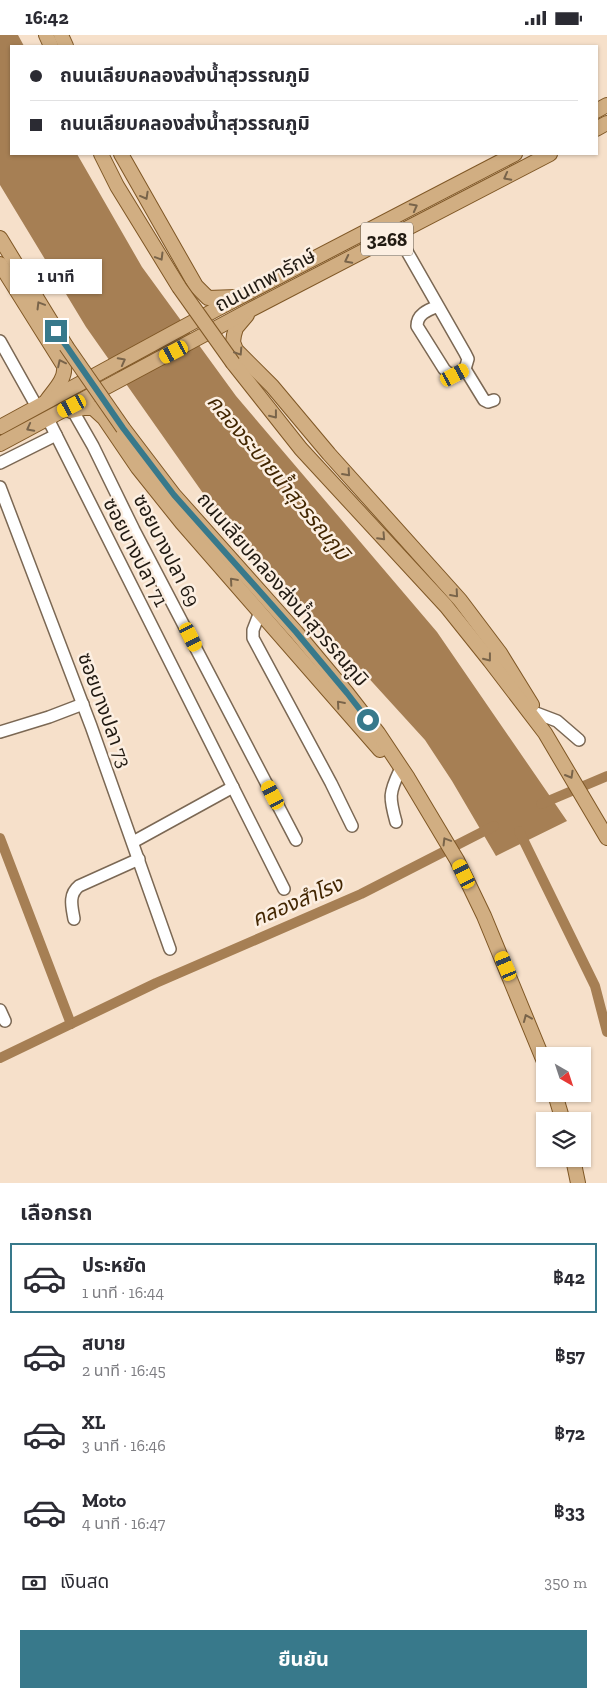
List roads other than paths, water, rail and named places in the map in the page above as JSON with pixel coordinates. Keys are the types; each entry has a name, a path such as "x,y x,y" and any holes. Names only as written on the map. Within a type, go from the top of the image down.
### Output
{"main road":[{"path":"102,155 117,185 179,287 233,363 301,449 446,606 544,731"},
{"path":"122,155 202,294 208,298 215,299 242,297"},
{"name":"ถนนเทพารักษ์","path":"0,427 215,311 513,155"},
{"name":"ถนนเทพารักษ์","path":"0,444 250,310 548,155"},
{"name":"ถนนเลียบคลองส่งน้ำสุวรรณภูมิ","path":"0,238 66,347 128,436 174,495 347,693 378,733 457,861 484,915 538,1047"},
{"path":"0,265 64,366 63,378 40,406"},
{"path":"250,310 236,328 233,342 236,351 272,386 460,600 486,633 516,676 544,731 607,838"},
{"path":"52,417 73,411 93,409 104,418 138,468 182,523 407,779"},
{"path":"575,1167 578,1183"}],"street":[{"path":"397,234 466,353 468,359 465,369 455,375 448,374 444,369 417,326 417,319 420,315 438,306"},
{"path":"0,341 40,406"},
{"path":"465,369 484,400 488,402 494,400"},
{"name":"ซอยบางปลา 69","path":"73,411 93,446 134,530 296,840"},
{"name":"ซอยบางปลา 71","path":"52,417 56,435 284,889"},
{"path":"0,463 56,435"},
{"name":"ซอยบางปลา 73","path":"0,487 83,704 170,949"},
{"path":"260,612 253,630 254,638 352,826"},
{"path":"0,732 83,704"},
{"path":"536,713 557,721 579,740"},
{"path":"396,822 390,795 392,787 407,779"},
{"path":"133,842 233,787"},
{"path":"74,919 71,898 74,889 139,859"}],"water":[{"name":"คลองระบายน้ำสุวรรณภูมิ","path":"0,35 18,35 23,45 10,45 10,155 78,155 142,267 236,396 437,632 567,821 496,856 452,781 425,740 212,506 86,327 0,185"}],"waterway":[{"name":"คลองสำโรง","path":"541,804 607,776"},
{"name":"คลองสำโรง","path":"0,1058 156,983 361,894 494,826"},
{"path":"519,831 595,986 607,1032"},
{"path":"0,838 71,1024"}]}
